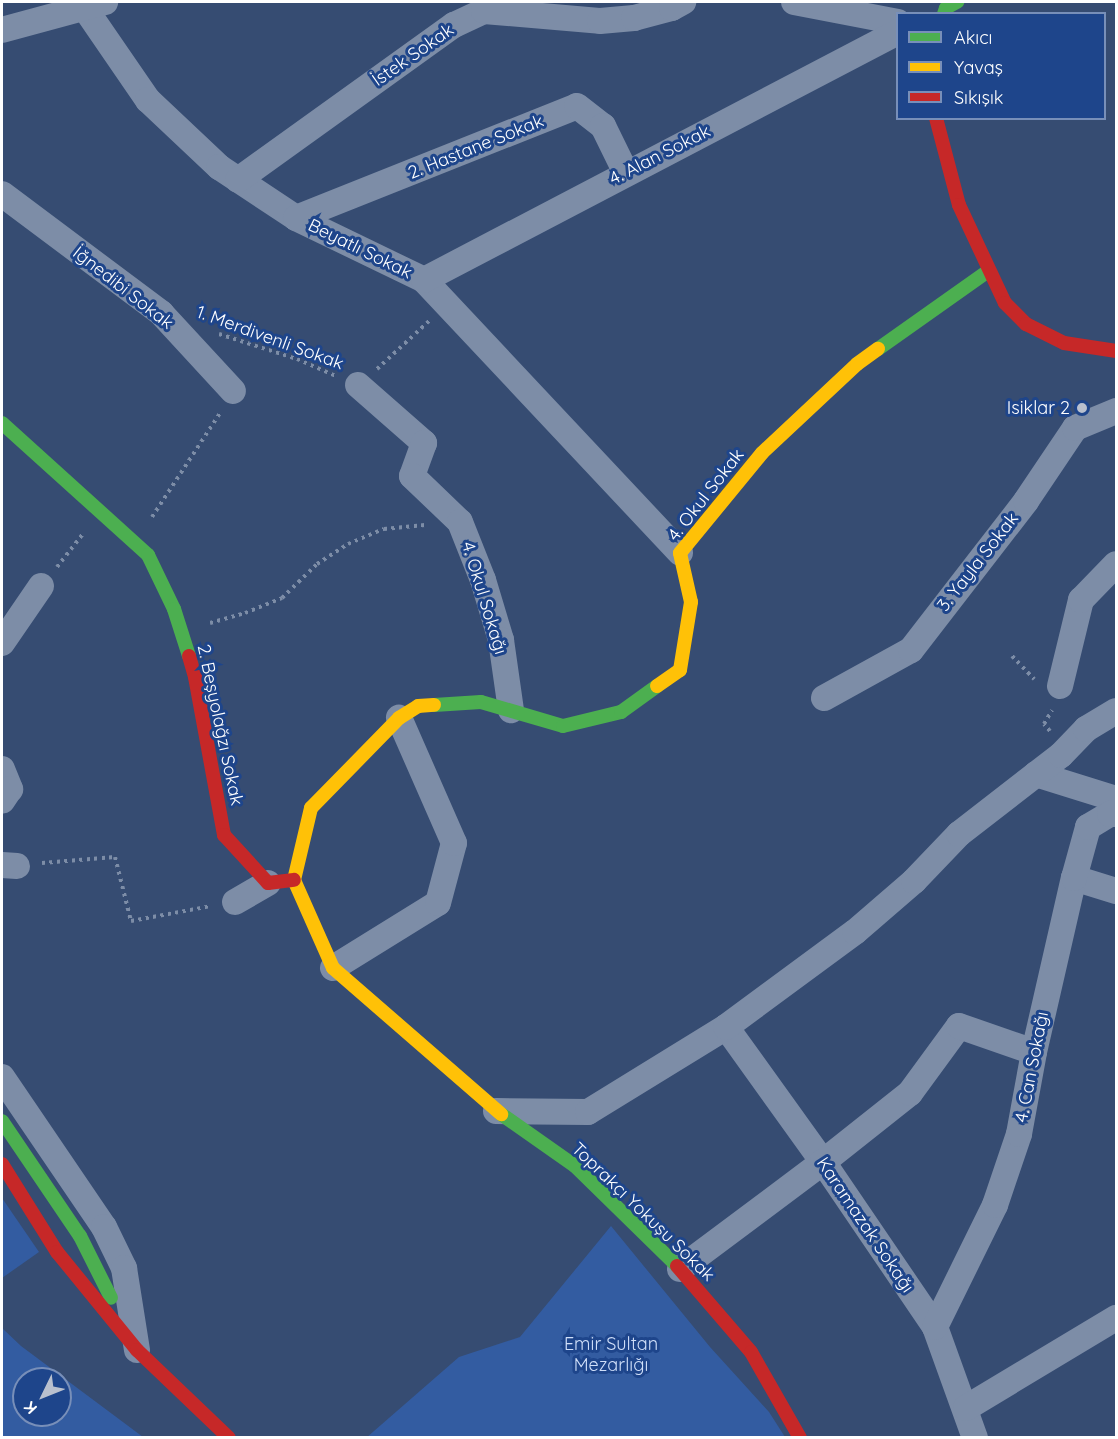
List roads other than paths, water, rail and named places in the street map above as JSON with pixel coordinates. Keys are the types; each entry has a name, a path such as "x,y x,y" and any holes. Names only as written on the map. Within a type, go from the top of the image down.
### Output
{"main road":[{"path":"937,120 959,205 1005,303 1026,324 1064,343 1116,351"},
{"name":"4. Okul Sokak","path":"294,880 311,808 399,718 418,706 481,702 563,726 621,712 680,670 691,602 680,553 762,453 857,364 988,271"},
{"name":"2. Beşyolağzı Sokak","path":"2,423 148,555 174,609 195,677 224,836 268,883"},
{"path":"268,883 294,880"},
{"name":"Toprakçı Yokuşu Sokak","path":"294,880 333,968 496,1111 575,1166 680,1269 751,1352 800,1437"},
{"path":"2,1121 80,1236 137,1350"},
{"path":"2,1164 57,1252 137,1350 229,1437"}],"street":[{"name":"İstek Sokak","path":"238,180 454,25 484,11 600,21 634,18 672,8 682,2"},
{"path":"794,2 896,22"},
{"name":"Beyatlı Sokak","path":"95,4 148,100 219,167 296,218 424,280 680,553"},
{"path":"2,30 95,4"},
{"name":"4. Alan Sokak","path":"424,280 626,172 896,33"},
{"name":"2. Hastane Sokak","path":"296,218 577,106 603,126 626,172"},
{"name":"İğnedibi Sokak","path":"2,194 161,313 233,391"},
{"name":"4. Okul Sokağı","path":"358,385 424,443 412,476 460,522 483,580 501,640 511,710"},
{"name":"3. Yayla Sokak","path":"824,698 910,650 1026,501 1075,428 1116,411"},
{"path":"1060,686 1081,600 1116,564"},
{"path":"2,643 41,586"},
{"path":"496,1111 588,1112 726,1028 855,932 914,881 959,834 1061,755 1086,729 1116,711"},
{"path":"333,968 438,903 454,843 399,718"},
{"path":"2,769 10,789 2,801"},
{"path":"1036,774 1116,799"},
{"name":"4. Can Sokağı","path":"935,1326 995,1205 1019,1134 1034,1052 1088,827 1110,814 1116,814"},
{"path":"1074,878 1116,891"},
{"path":"235,902 268,883"},
{"path":"680,1269 823,1162 910,1093 959,1026 1034,1052"},
{"name":"Karamazak Sokağı","path":"726,1028 823,1162 935,1326 975,1437"},
{"path":"2,1077 104,1227 124,1268 137,1350"},
{"path":"966,1408 1116,1318"}],"place":[{"name":"Isiklar 2","path":"1082,408"}],"park label":[{"name":"Emir Sultan Mezarlığı","path":"611,1355"}]}
